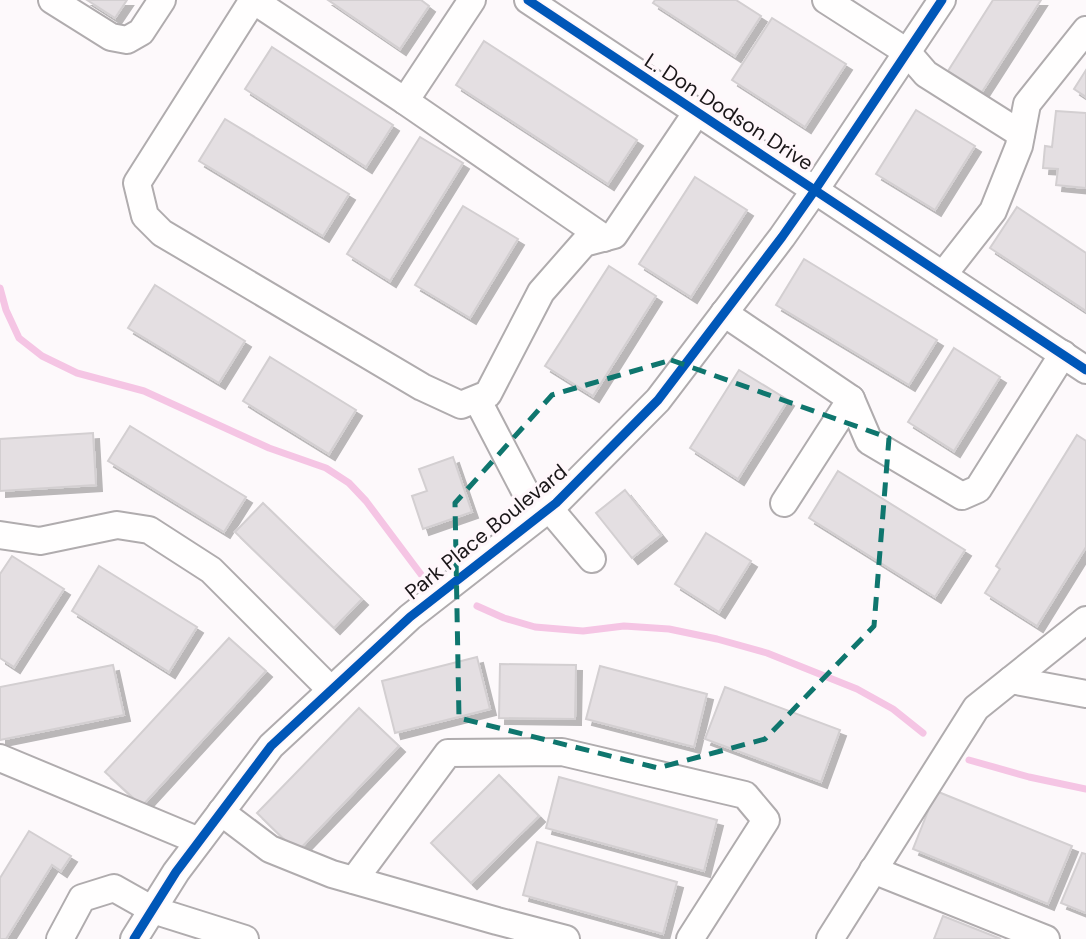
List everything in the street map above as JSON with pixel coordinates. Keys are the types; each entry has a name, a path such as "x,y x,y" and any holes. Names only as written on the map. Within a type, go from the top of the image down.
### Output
{"street":[{"path":"52,0 111,37 127,40 141,32 162,0"},
{"path":"604,238 253,0 137,183 145,216 163,233 422,387 461,405 488,394 541,292 584,243 604,238 614,235 697,112"},
{"path":"405,101 472,0"},
{"name":"L. Don Dodson Drive","path":"528,0 1086,370"},
{"path":"826,0 907,52 926,74 1021,134"},
{"name":"Park Place Boulevard","path":"134,939 176,872 271,746 410,617 544,512 658,400 816,190 942,0"},
{"path":"943,275 993,211 1019,146 1027,104 1086,30"},
{"path":"724,313 851,399 869,441 962,496 978,489 1063,354"},
{"path":"477,399 544,512 592,559"},
{"path":"784,503 851,399"},
{"path":"0,535 40,541 117,525 149,530 211,570 331,690"},
{"path":"838,937 873,870 976,708 1086,620"},
{"path":"1011,680 1086,694"},
{"path":"354,880 449,753 562,752 745,795 766,820 690,939"},
{"path":"0,758 199,841"},
{"path":"221,812 270,849 332,874 566,939"},
{"path":"873,870 1046,939"},
{"path":"60,939 82,898 114,888 153,910 246,939"}],"highlighted area":[{"path":"671,360 889,438 874,626 765,739 658,768 459,718 455,503 552,395"}],"building":[{"path":"87,0 127,0 115,18"},
{"path":"328,0 421,0 429,6 400,49"},
{"path":"655,0 736,0 761,16 735,56 653,3"},
{"path":"993,0 1041,0 982,92 948,71"},
{"path":"772,18 846,64 805,127 732,80"},
{"path":"484,41 637,140 608,184 456,85"},
{"path":"272,47 393,125 366,167 245,89"},
{"path":"1086,70 1086,97 1074,89"},
{"path":"916,110 975,146 935,210 876,174"},
{"path":"1056,111 1086,113 1086,188 1056,185 1058,169 1043,168 1045,146 1052,147"},
{"path":"225,119 349,194 323,236 199,161"},
{"path":"420,137 463,163 390,281 347,254"},
{"path":"695,177 747,210 691,297 639,264"},
{"path":"463,206 518,239 470,318 415,285"},
{"path":"1017,207 1086,253 1086,311 990,248"},
{"path":"804,259 937,340 909,385 776,305"},
{"path":"609,266 656,296 593,396 545,366"},
{"path":"155,285 245,341 219,383 128,328"},
{"path":"954,348 1000,377 954,451 908,422"},
{"path":"270,357 356,410 329,454 243,401"},
{"path":"739,370 788,400 738,479 690,448"},
{"path":"130,426 246,497 224,532 108,461"},
{"path":"93,433 96,485 0,491 0,439"},
{"path":"1077,435 1086,441 1086,547 1037,626 985,593 1000,569 996,566"},
{"path":"453,457 472,512 423,529 412,496 427,491 419,469"},
{"path":"838,471 965,550 935,597 809,518"},
{"path":"625,490 661,535 632,558 596,513"},
{"path":"263,503 362,599 334,628 235,532"},
{"path":"706,533 751,561 719,612 675,584"},
{"path":"12,556 64,589 14,667 0,658 0,574"},
{"path":"99,566 197,627 169,672 72,611"},
{"path":"229,638 266,671 142,806 105,772"},
{"path":"477,657 490,709 395,733 382,681"},
{"path":"500,664 576,665 575,719 499,718"},
{"path":"113,665 124,715 0,740 0,687"},
{"path":"600,666 707,694 694,747 586,719"},
{"path":"725,687 840,730 821,782 705,739"},
{"path":"359,708 399,746 297,852 257,813"},
{"path":"499,775 539,816 471,883 431,843"},
{"path":"559,777 717,820 704,871 546,828"},
{"path":"936,791 1072,846 1048,904 913,849"},
{"path":"29,831 71,856 61,871 52,865 6,939 0,939 0,878"},
{"path":"537,842 677,882 663,934 523,895"},
{"path":"1082,853 1086,854 1086,913 1061,903"},
{"path":"943,916 1001,939 934,939"}],"waterway":[{"path":"0,288 6,310 19,338 42,356 77,373 144,391 269,448 326,468 349,483 366,501 423,577"},
{"path":"477,606 535,627 583,631 624,626 669,629 767,653 857,689 893,709 923,733"},
{"path":"969,760 1086,789"}],"cycle path":[{"path":"528,0 1086,370"},
{"path":"134,939 176,872 271,746 410,617 556,503 658,400 782,237 942,0"}]}
